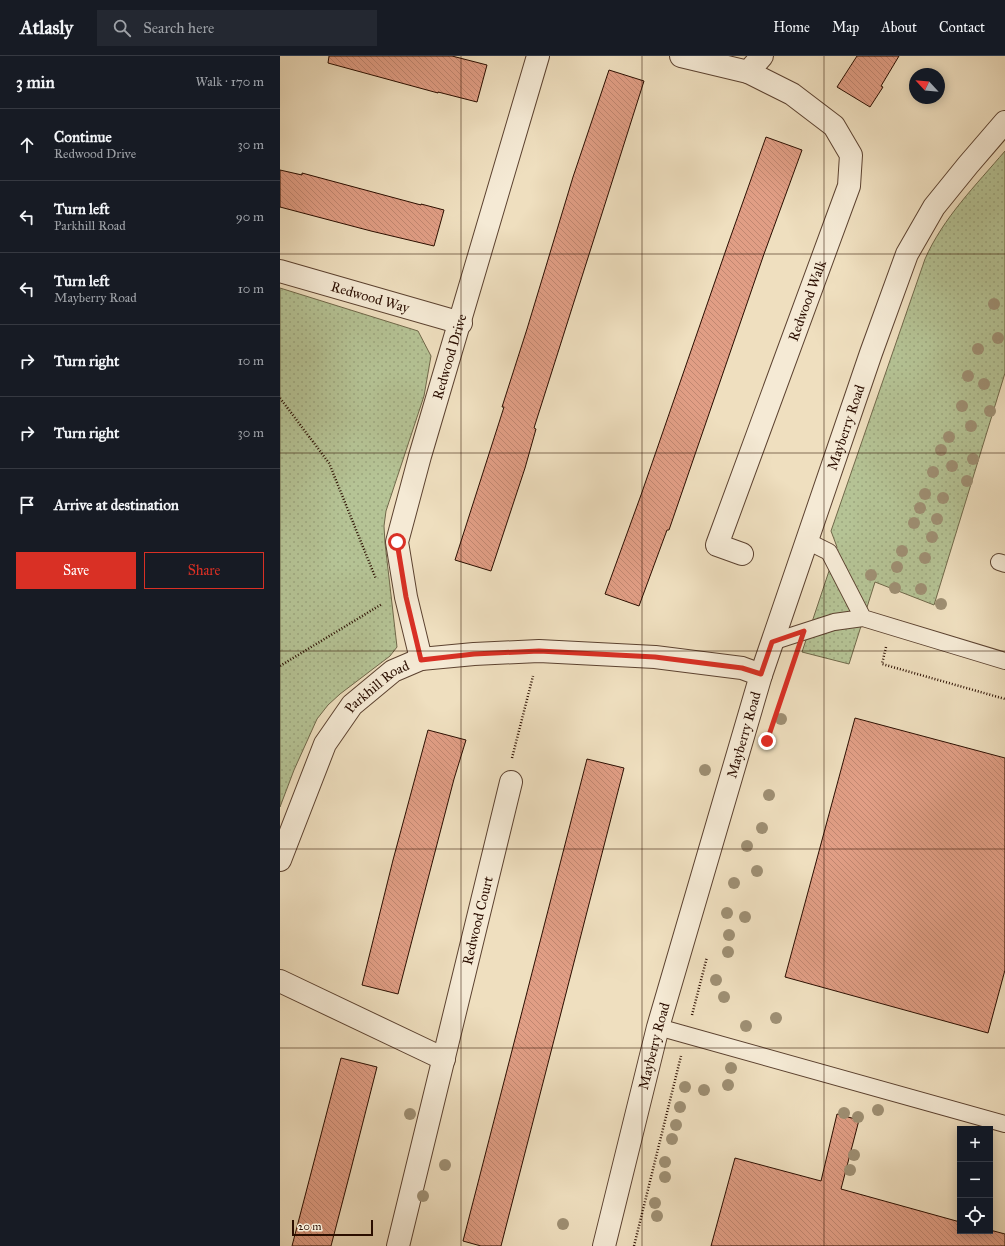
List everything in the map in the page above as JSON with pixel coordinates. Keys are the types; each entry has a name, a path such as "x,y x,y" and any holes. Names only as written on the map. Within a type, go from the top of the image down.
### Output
{"street":[{"name":"Redwood Drive","path":"421,660 406,597 397,542 420,456 538,56"},
{"path":"681,56 748,72 762,56"},
{"name":"Redwood Walk","path":"742,554 717,545 849,186 851,156 834,126 792,94 748,72"},
{"name":"Mayberry Road","path":"604,1246 658,1027 761,674 871,353 907,254 934,207 1005,122"},
{"name":"Redwood Way","path":"280,271 460,323"},
{"name":"Parkhill Road","path":"280,860 325,744 352,705 393,671 421,660 474,654 539,651 655,657 742,668 761,674"},
{"name":"Redwood Court","path":"398,1246 511,782"},
{"path":"280,981 444,1059"}],"lane":[{"path":"807,541 829,552 863,618"},
{"path":"772,642 839,620 863,618 1005,661"},
{"path":"658,1027 1005,1124"}],"path":[{"path":"280,398 329,463 377,580"},
{"path":"280,666 386,602"},
{"path":"892,627 882,664 1005,699"},
{"path":"783,696 804,631"},
{"path":"512,758 533,676"},
{"path":"634,1246 708,954"}],"green space":[{"path":"1005,151 1005,373 934,605 875,582 849,664 802,652 837,547 831,531 925,259 932,244 961,202"},
{"path":"280,288 418,331 431,356 424,396 386,511 384,526 397,647 390,656 340,694 328,705 317,719 294,770 280,807"}],"building":[{"path":"329,56 452,56 487,65 477,102 328,63"},
{"path":"857,56 899,56 881,86 883,87 870,107 837,87"},
{"path":"609,70 644,81 534,428 536,429 525,468 491,571 455,560 504,407 502,407 573,177"},
{"path":"766,137 802,150 764,254 669,530 667,530 639,606 605,594"},
{"path":"280,170 302,175 302,173 444,210 434,246 280,207"},
{"path":"855,718 1005,758 1005,970 988,1033 785,977"},
{"path":"428,730 466,740 454,779 398,994 362,985 393,860"},
{"path":"587,759 624,768 501,1246 481,1246 463,1241"},
{"path":"341,1058 377,1067 331,1246 292,1246"},
{"path":"837,1114 859,1120 841,1189 957,1221 957,1234 993,1234 993,1231 1005,1234 1005,1246 711,1246 735,1158 821,1181"}],"route":[{"path":"397,542 406,597 421,660 474,654 539,651 655,657 742,668 761,674 772,642 804,631 767,741"}]}
